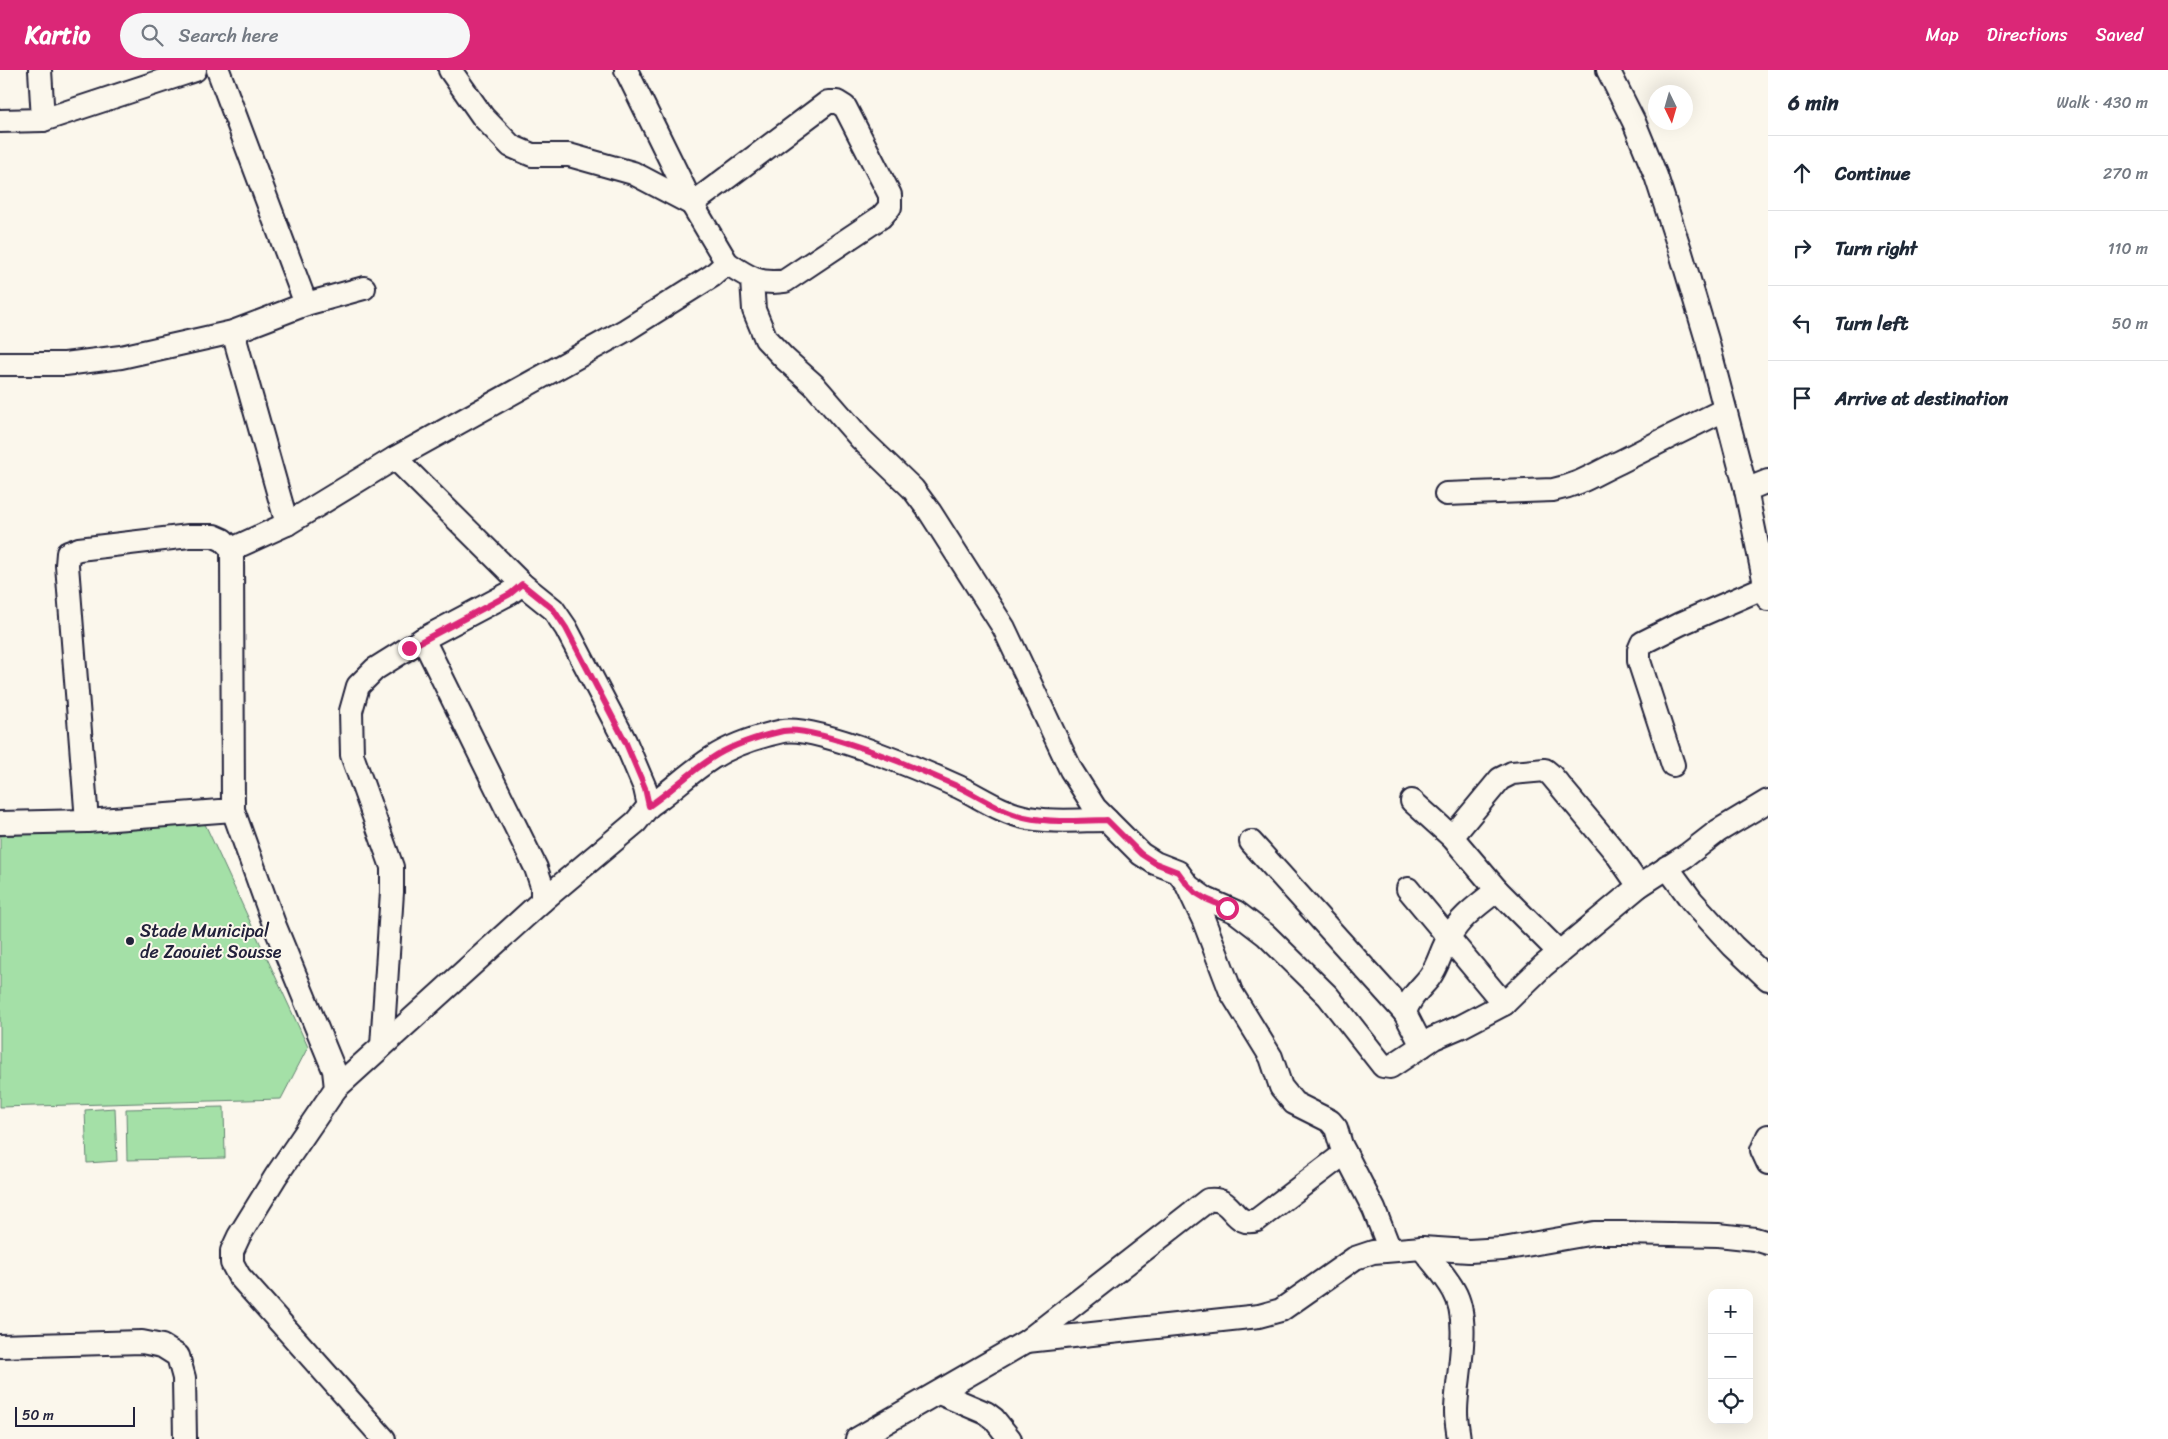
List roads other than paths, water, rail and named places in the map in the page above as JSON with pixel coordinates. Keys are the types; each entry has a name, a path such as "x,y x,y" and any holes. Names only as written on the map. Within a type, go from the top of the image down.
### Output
{"street":[{"path":"40,70 43,120"},
{"path":"0,121 43,120 194,70"},
{"path":"218,70 306,304"},
{"path":"450,70 483,117 511,146 532,155 568,154 633,173 692,204"},
{"path":"626,70 692,204 727,263 752,280 772,283 785,281 881,217 890,207 890,195 845,107 837,102 828,102 692,204"},
{"path":"1608,70 1634,122 1656,176 1707,340 1746,490 1766,593 1660,634 1642,643 1638,650 1639,661 1673,765"},
{"path":"232,549 287,524 395,458 626,330 712,276 727,263"},
{"path":"752,280 754,310 766,339 814,385 861,439 913,489 930,512 1004,628 1058,744 1086,796 1095,808 1141,854 1155,863 1178,872 1186,883 1201,914 1232,992 1271,1057 1281,1087 1294,1103 1330,1121 1336,1128 1345,1153 1374,1209 1390,1250"},
{"path":"0,364 65,364 122,357 233,332 306,304 364,288"},
{"path":"233,332 287,524"},
{"path":"1446,494 1569,487 1586,481 1614,464 1724,410"},
{"path":"395,458 522,584 553,609 566,628 625,741 645,788 649,806"},
{"path":"1746,490 1768,480"},
{"path":"87,821 67,565 68,553 79,549 190,536 214,536 223,540 232,549 234,810 274,924 334,1070 336,1088"},
{"path":"382,1046 392,867 352,755 351,711 358,686 374,669 423,639 510,594 522,584"},
{"path":"423,639 536,868 542,886 542,901"},
{"path":"384,1439 239,1276 232,1263 232,1251 239,1236 276,1176 336,1088 542,901 636,822 649,806 715,756 742,744 784,731 802,731 875,753 956,786 1007,811 1024,817 1043,820 1107,820"},
{"path":"1452,837 1500,779 1512,773 1545,770 1552,775 1610,846 1639,886"},
{"path":"1412,801 1452,837 1497,890 1559,952"},
{"path":"1186,883 1206,899 1242,916 1285,953 1328,996 1383,1066 1390,1066 1434,1038 1504,1004 1559,952 1639,886 1718,831 1768,801"},
{"path":"0,823 87,821 234,810"},
{"path":"1250,842 1405,1013 1422,1046"},
{"path":"1667,867 1692,901 1733,946 1768,979"},
{"path":"1408,889 1504,1004"},
{"path":"1405,1013 1408,1004 1430,977 1440,959 1448,937 1470,911 1497,890"},
{"path":"1768,1136 1762,1150 1768,1163"},
{"path":"857,1439 1027,1341 1208,1200 1223,1200 1241,1219 1246,1221 1257,1220 1345,1153"},
{"path":"1027,1341 1259,1316 1281,1310 1355,1258 1373,1252 1422,1248 1469,1251 1503,1249 1594,1234 1622,1233 1718,1235 1755,1239 1768,1243"},
{"path":"1422,1248 1455,1291 1460,1306 1462,1331 1461,1369 1456,1412 1459,1439"},
{"path":"0,1346 142,1342 162,1346 178,1356 184,1378 185,1439"},
{"path":"939,1393 986,1413 994,1419 1010,1439"}],"place":[{"name":"Stade Municipal de Zaouiet Sousse","path":"130,941"}]}
